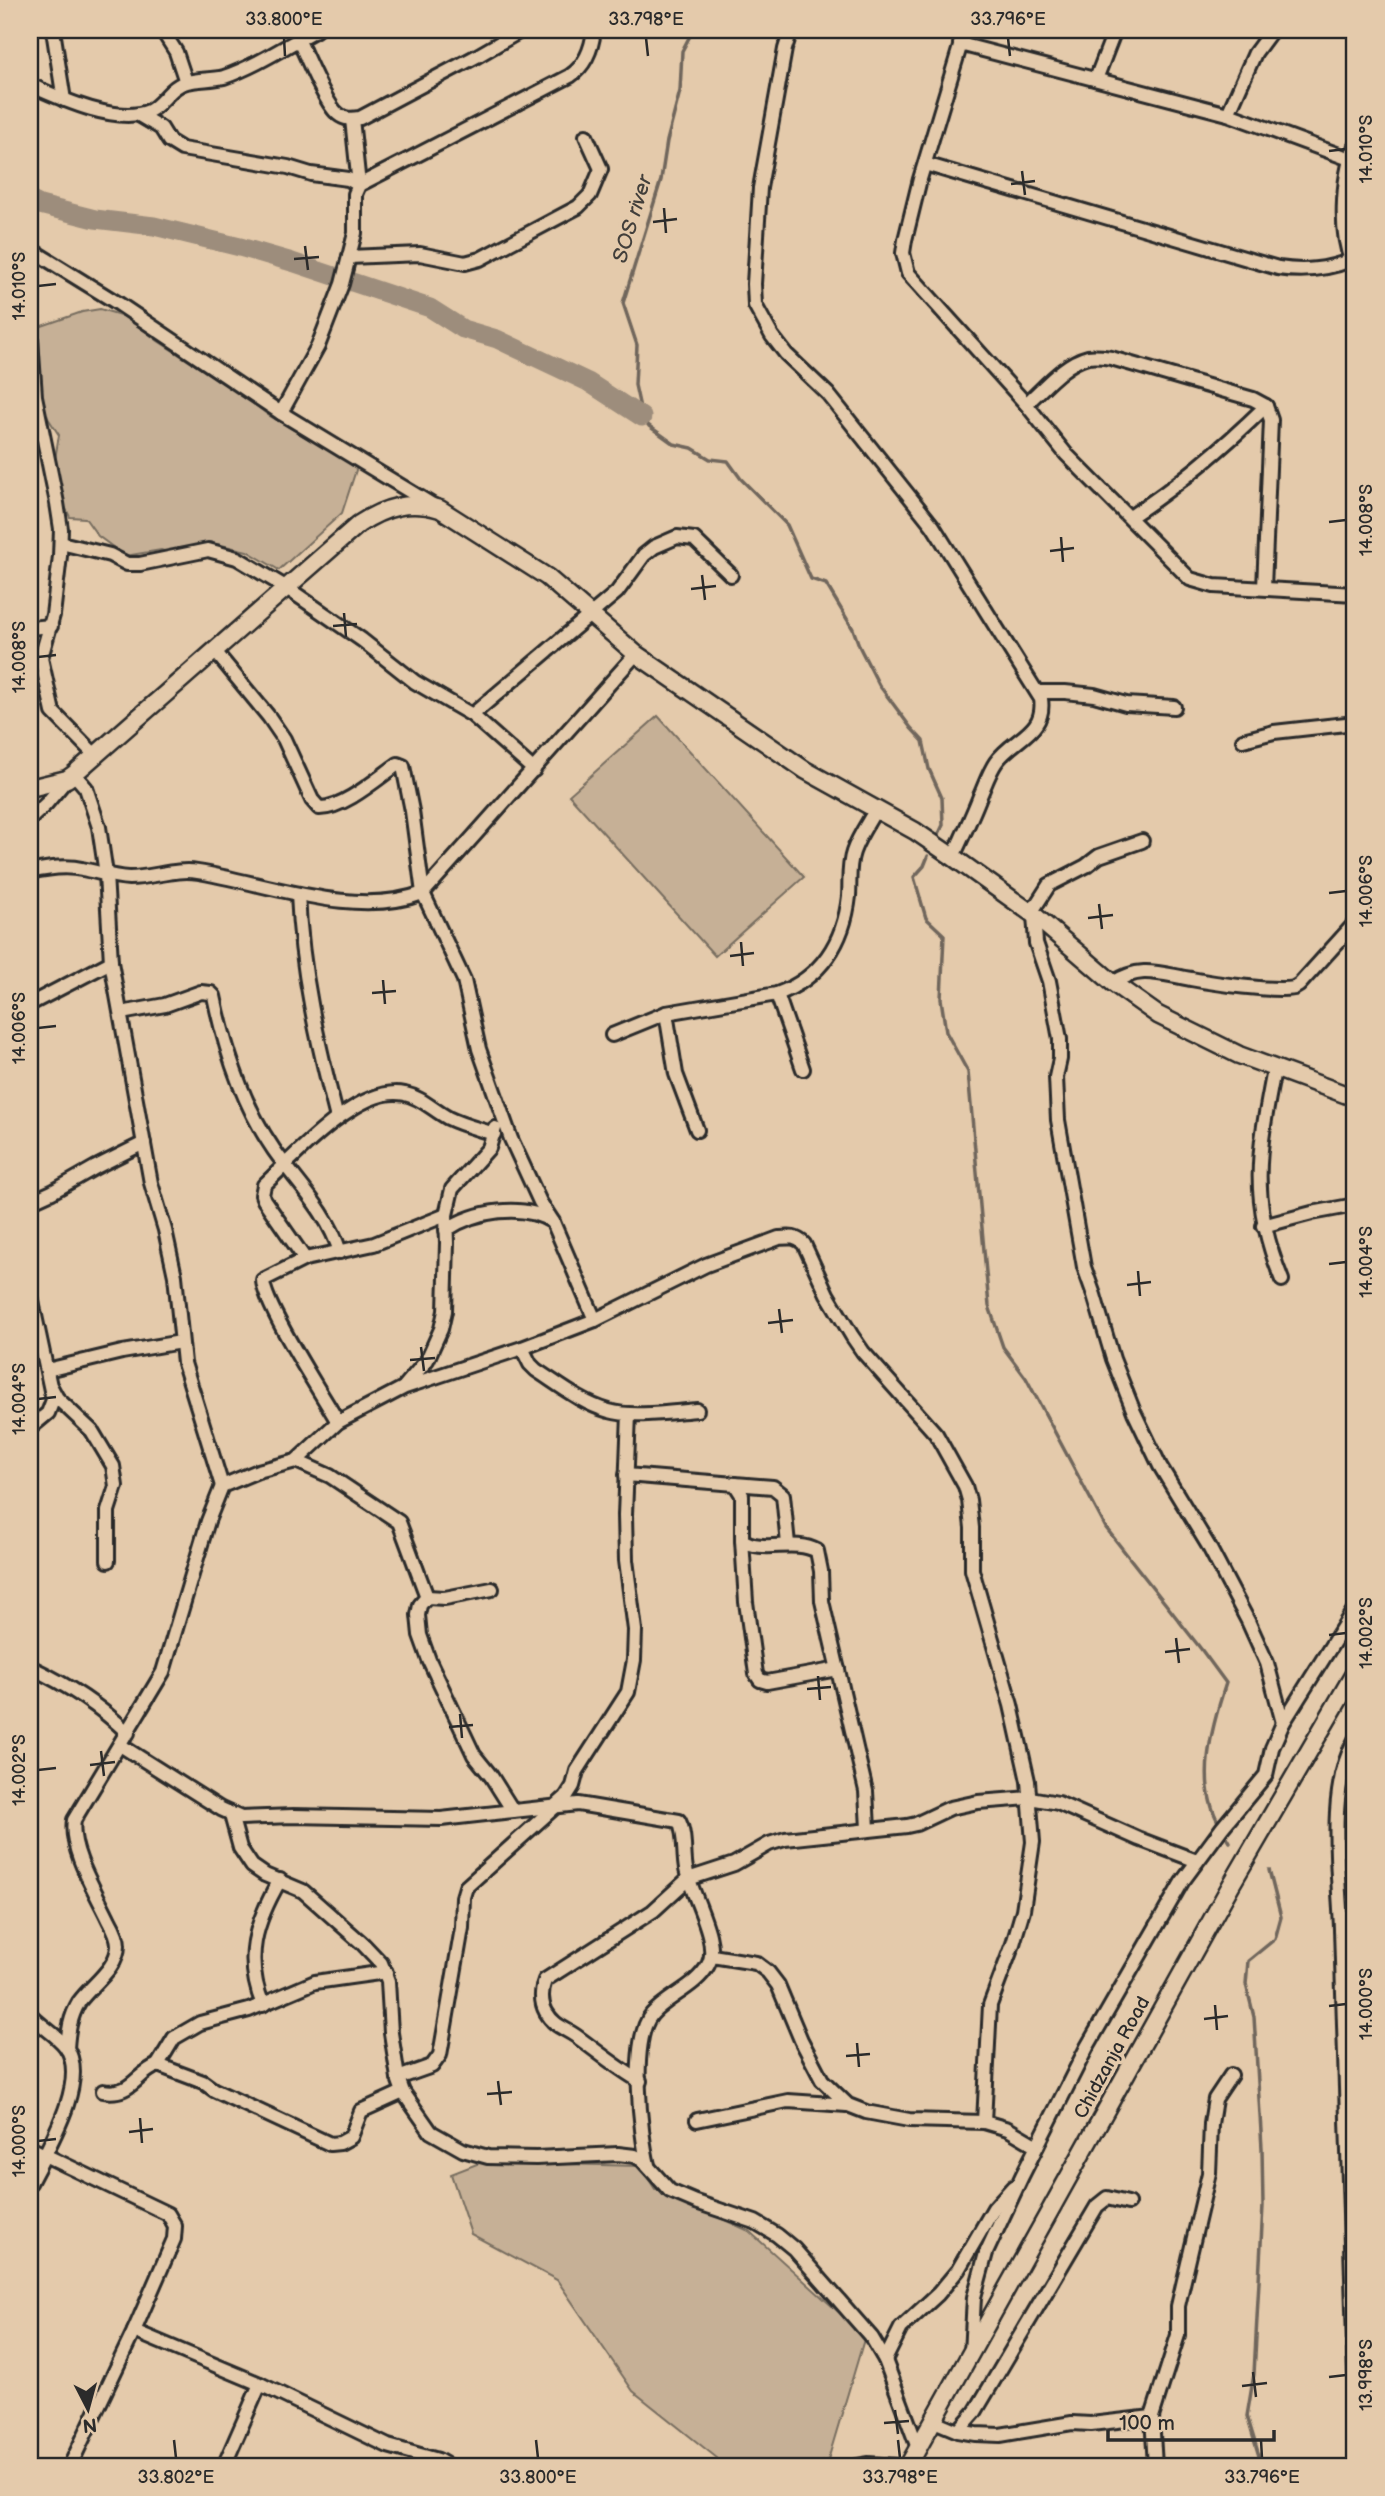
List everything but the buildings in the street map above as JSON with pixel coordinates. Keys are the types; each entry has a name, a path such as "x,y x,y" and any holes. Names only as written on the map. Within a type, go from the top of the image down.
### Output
{"street":[{"path":"53,30 65,100"},
{"path":"162,30 176,52 186,82"},
{"path":"139,115 166,99 176,86 186,82 211,80 245,69 316,30"},
{"path":"299,39 332,107 336,113 352,119 360,118 432,81 522,30"},
{"path":"359,185 570,76 579,70 584,62 594,30"},
{"path":"792,30 786,49 760,188 753,297 755,305 779,345 802,371 828,394 933,526 1038,692 1042,707 1037,725 1004,752 992,768 953,857"},
{"path":"965,30 905,240 903,253 908,274 1026,404 1066,454 1190,579 1214,586 1355,594"},
{"path":"1096,79 1115,30"},
{"path":"1228,114 1251,61 1272,30"},
{"path":"960,44 1228,114 1350,159"},
{"path":"30,85 98,111 139,115 161,128 169,141 182,149 348,179 359,185"},
{"path":"281,413 318,346 343,278 355,233 355,194 359,185 352,119"},
{"path":"349,257 420,254 466,263 494,254 564,216 584,202 601,169 586,136"},
{"path":"925,163 1278,268 1299,271 1353,264 1345,238 1345,214 1350,159 1355,146"},
{"path":"30,249 119,304 281,413 440,509 547,578 636,654 805,770 876,809 953,857 1032,914 1113,983 1178,1027 1274,1070 1355,1098"},
{"path":"30,324 35,396 59,515 61,543 51,625 41,658 53,712 95,755"},
{"path":"1026,404 1063,371 1090,356 1111,358 1253,399 1266,406 1271,420 1264,588"},
{"path":"1130,517 1172,489 1223,447 1266,406"},
{"path":"30,819 71,776 316,561 374,515 401,505 440,509"},
{"path":"472,715 617,592 644,555 654,547 677,537 686,537 701,544 731,575"},
{"path":"61,543 110,555 127,564 140,564 208,550 237,558 287,587 362,640 415,682 472,715 534,770"},
{"path":"30,628 51,625"},
{"path":"214,650 284,739 312,800 319,808 328,808 346,800 398,764 403,766 423,892 464,980 479,1049 500,1111 521,1162 553,1222 595,1320"},
{"path":"30,872 52,867 71,867 115,877 139,877 193,871 298,894 377,902 412,897 423,892 636,654"},
{"path":"1038,692 1084,694 1126,704 1174,707"},
{"path":"1243,740 1274,732 1355,723"},
{"path":"30,788 71,776"},
{"path":"30,2183 73,2084 72,2064 67,2049 74,2012 80,2000 109,1966 118,1947 114,1930 73,1841 72,1830 79,1811 163,1672 208,1521 222,1486 184,1363 175,1276 144,1143 111,962 106,874 96,816 86,788 71,776"},
{"path":"612,1035 666,1013 777,994 790,989 815,972 834,949 845,916 853,851 876,809"},
{"path":"1142,841 1099,856 1086,866 1049,885 1032,914 1036,943 1049,981 1060,1038 1056,1077 1058,1120 1084,1267 1112,1359 1160,1466 1208,1545 1248,1621 1267,1663 1283,1723"},
{"path":"298,894 299,933 316,1036 337,1118"},
{"path":"1113,983 1123,976 1154,971 1198,980 1294,988 1355,923"},
{"path":"30,1004 111,962"},
{"path":"121,1013 165,1005 201,992 215,996 225,1046 248,1104 272,1148 329,1222 340,1252"},
{"path":"777,994 803,1069"},
{"path":"666,1013 676,1074 697,1130"},
{"path":"1274,1070 1258,1170 1258,1191 1268,1246 1282,1280"},
{"path":"305,1259 262,1195 264,1185 337,1118 363,1100 388,1093 401,1093 415,1097 450,1119 494,1134"},
{"path":"405,1387 427,1360 442,1329 445,1311 446,1215 452,1189 489,1148 500,1111"},
{"path":"30,1202 144,1143"},
{"path":"1263,1226 1355,1205"},
{"path":"446,1230 456,1223 494,1212 537,1214 553,1222"},
{"path":"338,1422 281,1323 262,1284 265,1277 305,1259 374,1244 446,1215"},
{"path":"222,1486 258,1471 296,1461 338,1422 405,1387 522,1348 595,1320 735,1253 779,1238 799,1238 852,1336 936,1434 965,1486 969,1500 972,1570 1011,1705 1030,1798 1033,1842 1023,1910 989,2006 984,2122"},
{"path":"30,1292 51,1387 52,1407 30,1428"},
{"path":"47,1370 114,1353 181,1342"},
{"path":"522,1348 530,1364 545,1376 595,1406 629,1414 697,1410"},
{"path":"51,1387 58,1398 92,1431 113,1466 116,1486 108,1511 108,1561"},
{"path":"398,2078 432,2066 440,2055 462,1928 466,1887 566,1797 573,1786 577,1771 628,1692 634,1660 635,1630 626,1560 629,1414"},
{"path":"296,1461 330,1476 399,1522 427,1597"},
{"path":"626,1475 773,1487 783,1495 788,1544"},
{"path":"734,1484 742,1494 746,1602 756,1674 760,1680 767,1682 838,1669"},
{"path":"742,1540 750,1546 807,1545 817,1551 822,1601 866,1791 868,1829"},
{"path":"427,1597 445,1598 492,1589"},
{"path":"427,1597 420,1605 418,1615 420,1635 429,1660 474,1755 513,1811"},
{"path":"971,2354 971,2319 978,2276 986,2253 1087,2047 1182,1882 1266,1775 1272,1748 1283,1723 1355,1608"},
{"path":"30,1667 89,1701 128,1733"},
{"name":"Chidzanja Road","path":"908,2466 1231,1885 1355,1672"},
{"path":"1355,1740 1343,1768 1338,1795 1353,2205 1355,2373"},
{"path":"120,1745 231,1815 241,1818 293,1816 441,1819 578,1804 679,1821 688,1879 708,1929 712,1956 699,1976 653,2012 645,2024 640,2046 640,2081 642,2136 648,2165"},
{"path":"640,2081 613,2065 572,2033 556,2025 544,2009 541,1993 545,1980 653,1911 688,1879 734,1864 769,1844 785,1839 916,1824 950,1808 978,1801 1030,1798 1058,1802 1139,1839 1198,1861"},
{"path":"231,1815 240,1848 252,1866 303,1891 382,1963 386,1972 398,2078 403,2092 431,2133 463,2150 488,2157 635,2156 648,2165 670,2191 755,2222 777,2235 794,2249 872,2338 885,2360 918,2448"},
{"path":"263,2005 254,1983 257,1929 263,1909 279,1880"},
{"path":"1341,1929 1344,1921 1355,1916"},
{"path":"712,1956 756,1963 768,1972 778,1985 801,2040 822,2080 848,2105"},
{"path":"157,2066 163,2053 180,2032 186,2032 200,2023 263,2005 315,1982 386,1972"},
{"path":"32,2018 67,2049"},
{"path":"103,2091 130,2088 150,2068 157,2066 204,2082 214,2090 330,2144 340,2143 351,2137 361,2111 403,2092"},
{"path":"1155,2466 1152,2417 1178,2335 1178,2306 1209,2173 1215,2099 1231,2076"},
{"path":"697,2120 788,2101 848,2105 866,2112 909,2120 984,2122 1008,2129 1037,2146"},
{"path":"30,2148 168,2214 176,2226 174,2239 134,2331 70,2466"},
{"path":"885,2360 901,2328 938,2294 958,2270 994,2208 1022,2176"},
{"path":"958,2431 975,2412 1097,2206 1107,2198 1128,2203"},
{"path":"134,2331 260,2384 388,2446 438,2460 448,2466"},
{"path":"224,2466 260,2384"},
{"path":"934,2421 958,2431 1000,2435 1073,2423 1090,2424 1152,2417"},
{"path":"857,2466 898,2466"}],"shaded area":[{"path":"100,309 127,317 268,415 357,467 342,513 279,570 247,551 217,544 176,555 161,550 125,556 98,536 85,518 70,517 56,486 55,460 59,435 42,409 35,366 36,328 82,312"},
{"path":"658,716 804,877 715,956 569,795"},
{"path":"482,2162 640,2166 655,2189 749,2231 865,2336 828,2460 807,2466 720,2466 717,2458 633,2391 557,2280 471,2234 451,2174"}],"waterway":[{"name":"SOS river","path":"693,30 682,51 680,91 667,141 661,180 623,303 637,345 635,385 642,417 649,426 674,444 692,448 710,459 728,461 741,479 787,525 811,579 826,584 853,629 879,685 923,741 929,769 942,798 943,825 936,840"},
{"path":"30,200 95,219 154,226 240,247 430,308 463,329 497,339 588,382 642,417"},
{"path":"928,856 924,866 914,877 926,918 944,935 941,999 946,1032 968,1072 989,1306 1003,1347 1026,1378 1106,1528 1226,1683 1211,1736 1207,1773 1208,1792 1220,1825"},
{"path":"1224,1832 1230,1842"},
{"path":"1262,2466 1247,2416 1254,2374 1263,2206 1254,2017 1246,1984 1248,1961 1275,1939 1281,1917 1269,1870"}]}
